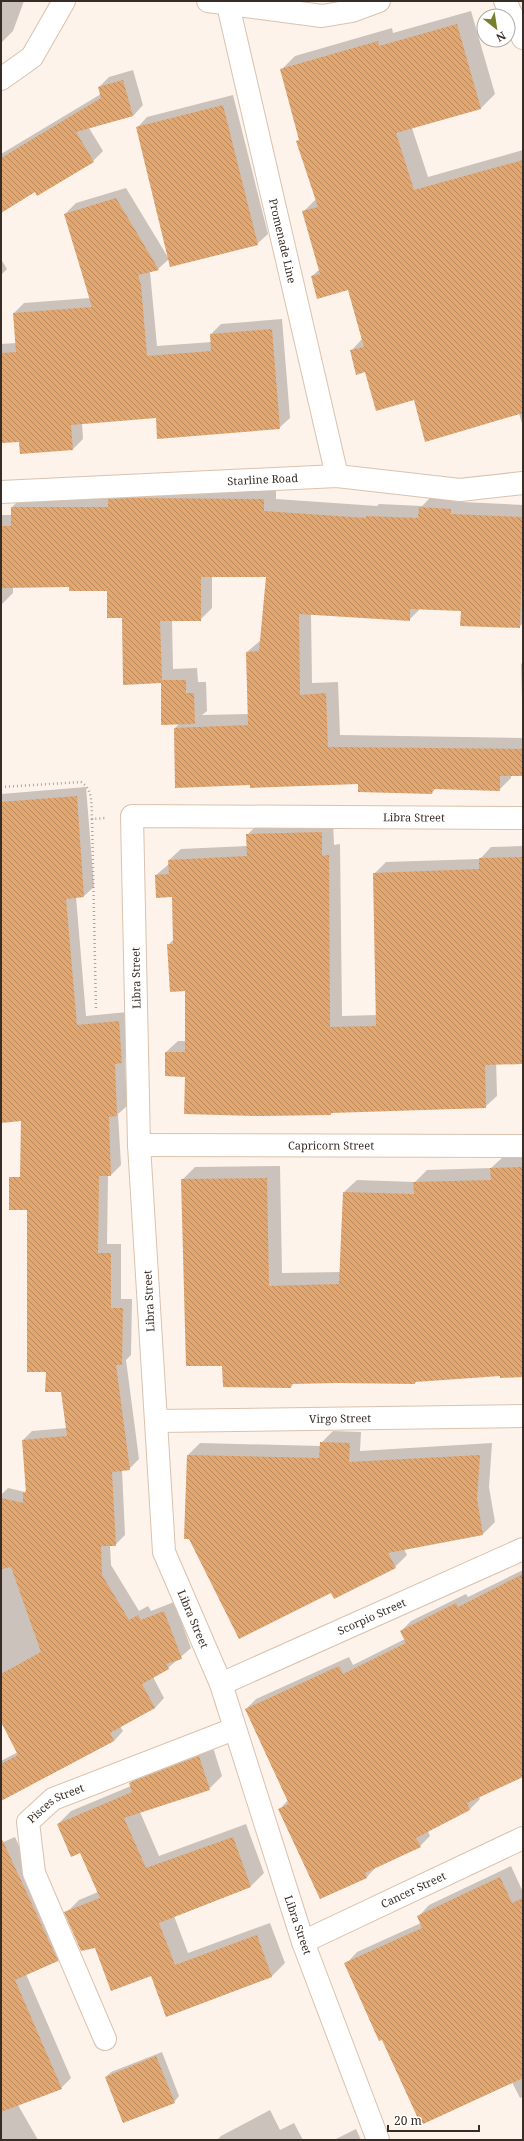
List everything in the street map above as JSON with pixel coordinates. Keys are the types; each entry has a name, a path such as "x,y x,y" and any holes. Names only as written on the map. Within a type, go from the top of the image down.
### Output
{"street":[{"path":"1,79 32,57 64,1"},
{"path":"218,3 322,16 352,11 380,1"},
{"path":"505,1 523,38"},
{"name":"Promenade Line","path":"218,3 337,476"},
{"name":"Starline Road","path":"1,492 337,476 460,490 523,483"},
{"name":"Libra Street","path":"378,2140 303,1942 234,1729 221,1684 164,1552 139,1144 132,816 523,818"},
{"name":"Capricorn Street","path":"139,1144 523,1146"},
{"name":"Virgo Street","path":"157,1421 523,1416"},
{"name":"Scorpio Street","path":"221,1684 523,1549"},
{"name":"Pisces Street","path":"105,2039 34,1873 28,1822 53,1799 234,1729"},
{"name":"Cancer Street","path":"303,1942 523,1838"}],"path":[{"path":"1,787 80,782 88,786 92,819 96,1010"},
{"path":"92,819 132,816"}],"building":[{"path":"457,24 481,109 396,133 414,190 523,160 523,413 425,442 414,400 376,411 365,372 356,375 350,350 364,347 348,290 317,299 311,276 320,274 302,211 318,207 296,141 299,140 280,69 378,41 379,46"},
{"path":"123,80 133,116 76,132 94,162 37,196 35,192 1,213 1,158 101,98 98,87"},
{"path":"223,105 258,245 170,267 136,127"},
{"path":"116,198 159,270 138,275 141,285 147,356 211,351 210,334 272,329 280,429 157,439 156,418 71,425 73,450 20,454 19,442 1,443 1,353 16,352 13,313 92,307 64,214"},
{"path":"108,499 264,499 264,511 366,518 366,516 418,518 419,507 451,509 451,514 523,517 520,628 460,626 461,611 410,609 410,621 299,614 300,695 326,693 328,747 523,749 523,776 500,776 500,791 433,789 432,794 358,792 358,784 250,788 250,785 175,788 174,728 248,725 246,652 259,651 266,577 201,577 201,621 160,621 162,680 186,680 186,693 194,693 195,724 161,725 161,683 123,685 122,618 107,618 107,591 69,591 69,587 1,588 1,526 11,526 11,507 108,507"},
{"path":"77,796 84,897 66,899 77,1025 119,1021 122,1063 115,1064 117,1116 109,1117 111,1176 99,1176 98,1253 111,1253 111,1308 123,1308 122,1365 116,1365 130,1470 112,1472 116,1546 101,1546 102,1575 129,1620 138,1615 141,1620 164,1611 182,1659 166,1664 169,1669 142,1684 155,1708 110,1733 114,1741 1,1801 1,1764 18,1755 1,1722 1,1674 41,1652 11,1567 1,1569 1,1498 23,1503 23,1493 26,1492 22,1440 67,1436 61,1392 45,1392 46,1372 27,1372 27,1210 9,1210 9,1177 20,1177 21,1121 1,1123 1,802"},
{"path":"322,832 322,856 329,855 330,1027 376,1026 373,873 479,869 479,858 523,857 523,1064 485,1065 486,1108 331,1113 331,1115 259,1116 184,1114 185,1077 165,1076 165,1052 185,1052 185,991 170,992 167,944 173,944 172,897 156,898 155,875 169,874 168,860 247,856 246,834"},
{"path":"523,1167 523,1377 500,1378 500,1376 415,1382 415,1384 337,1383 291,1384 291,1388 223,1387 222,1366 186,1366 181,1179 267,1178 269,1286 339,1284 343,1192 414,1194 413,1182 491,1180 490,1168"},
{"path":"320,1442 350,1443 349,1462 480,1455 477,1499 483,1535 388,1553 396,1568 334,1599 331,1593 239,1639 189,1539 184,1539 187,1455 319,1458"},
{"path":"523,1574 523,1777 467,1803 470,1810 416,1838 421,1847 365,1873 367,1878 320,1899 278,1809 289,1804 245,1709 339,1666 343,1674 406,1643 400,1631 456,1603 458,1607"},
{"path":"199,1756 210,1790 124,1818 146,1868 233,1837 251,1887 159,1923 175,1965 257,1935 272,1977 166,2017 151,1976 111,1991 95,1948 81,1951 64,1912 100,1898 80,1853 71,1857 57,1824 132,1792 129,1783"},
{"path":"1,1837 58,1961 15,1980 62,2089 1,2112"},
{"path":"500,1877 512,1903 523,1898 523,2078 421,2125 382,2040 379,2041 344,1963 422,1928 417,1916"},
{"path":"156,2056 175,2103 123,2123 105,2077"}]}
